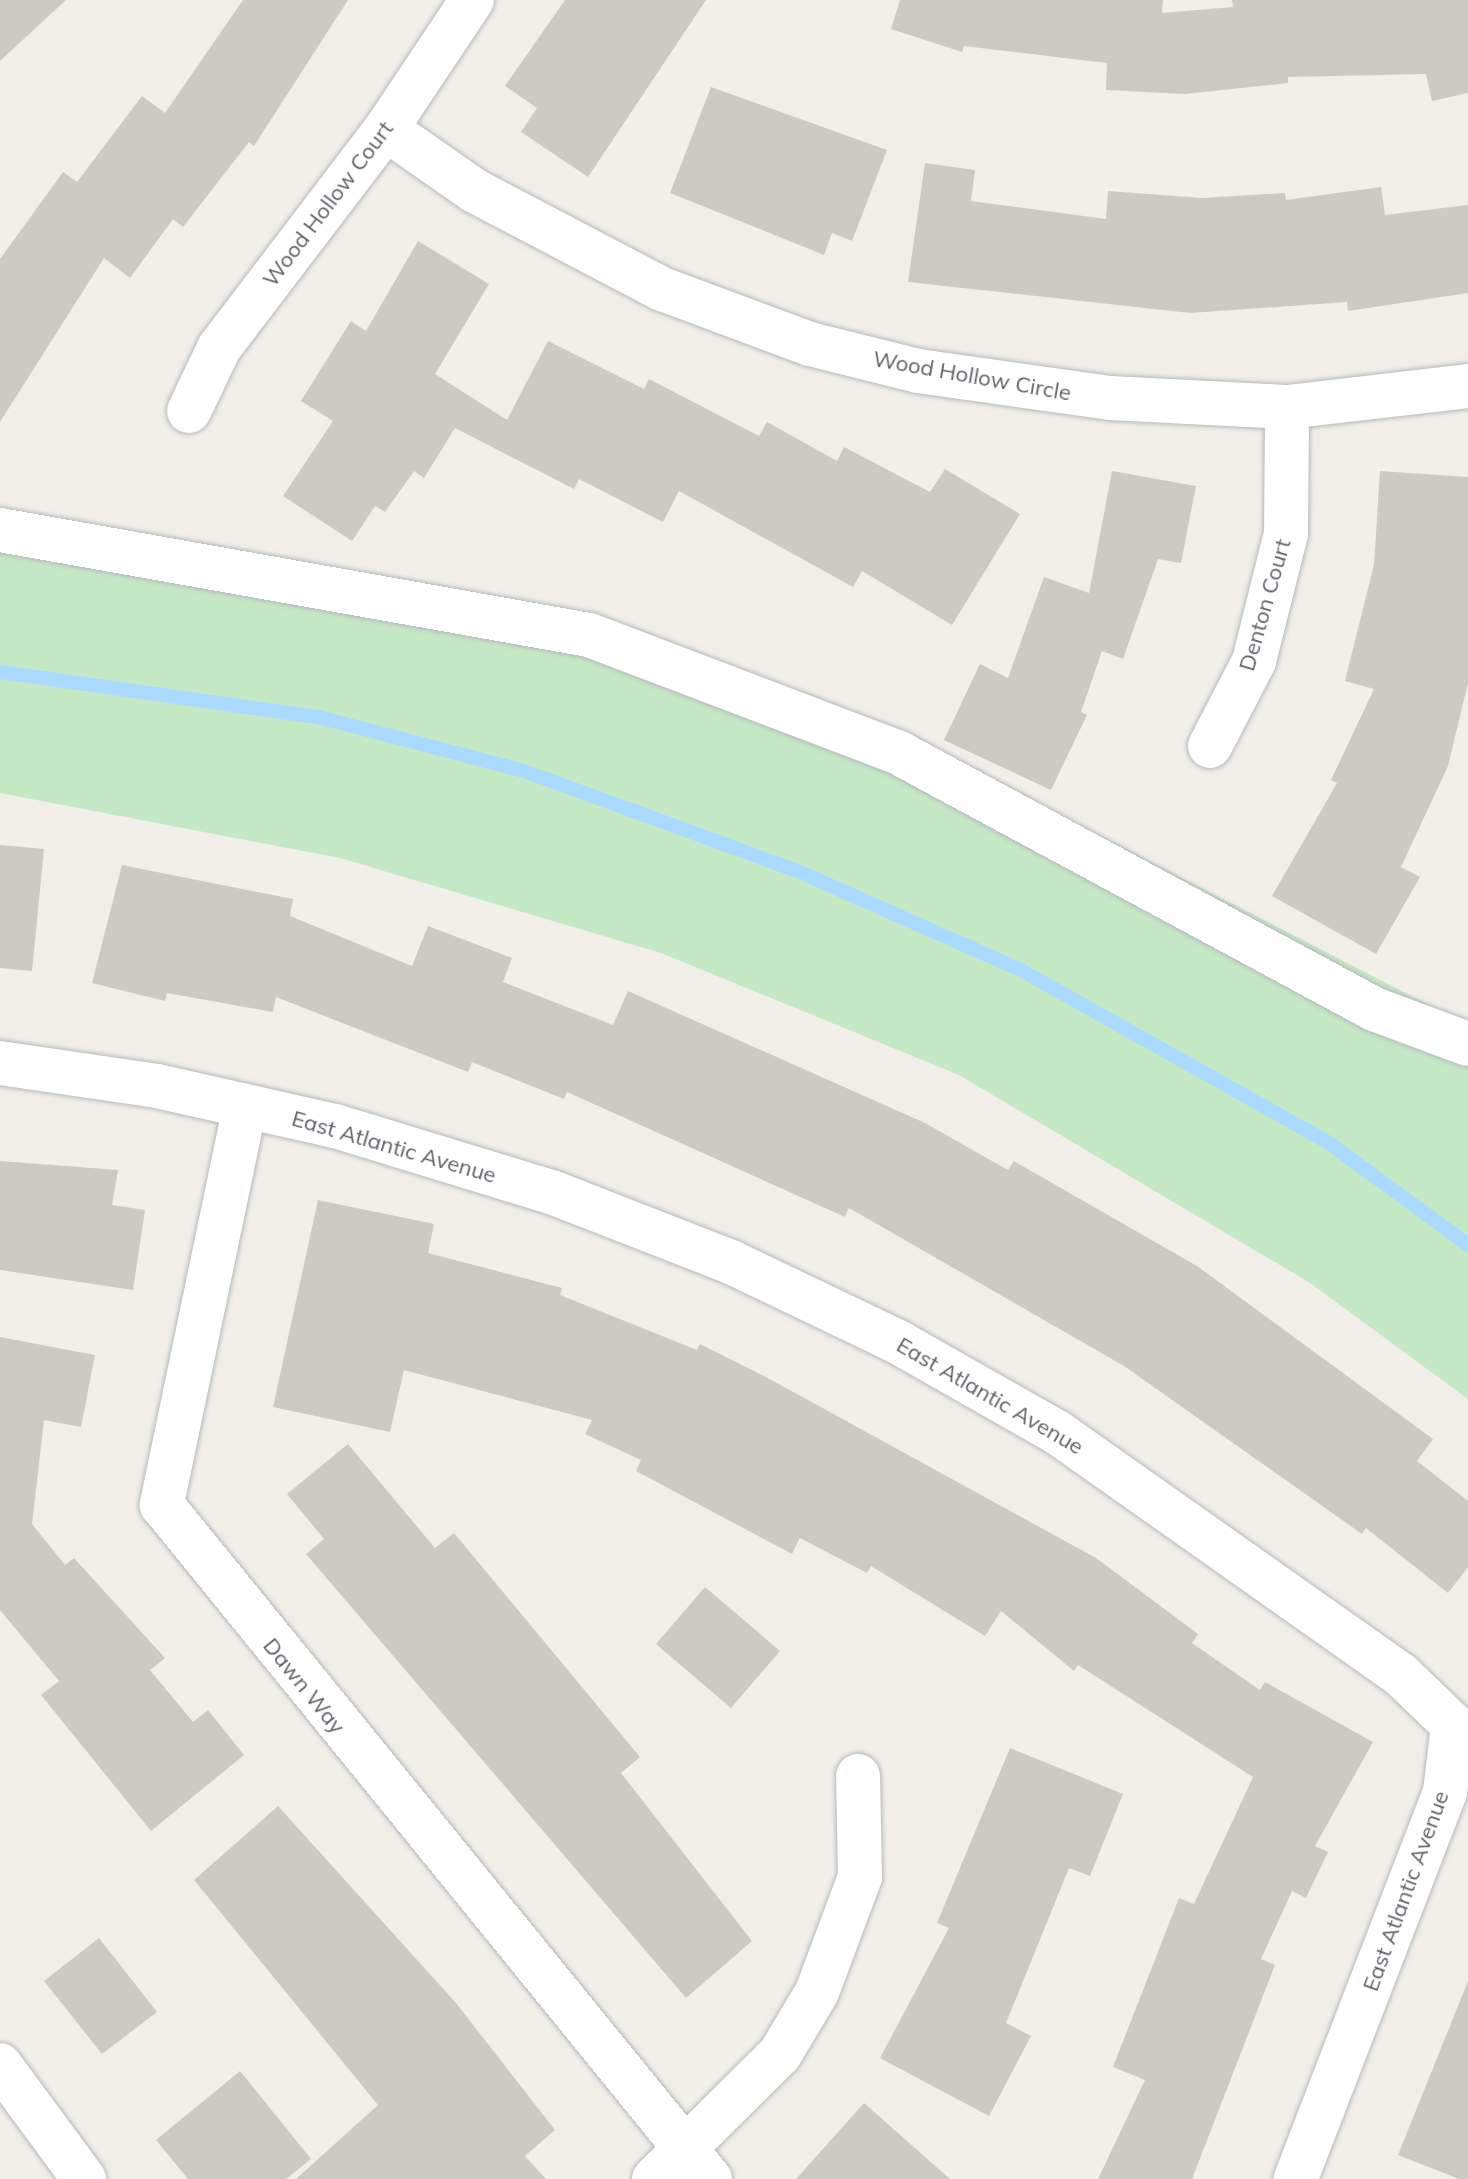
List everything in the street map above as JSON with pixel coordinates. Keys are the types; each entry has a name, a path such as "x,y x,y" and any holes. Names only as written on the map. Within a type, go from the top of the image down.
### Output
{"street":[{"name":"Wood Hollow Court","path":"189,411 219,348 386,129 472,0"},
{"name":"Wood Hollow Circle","path":"386,129 562,242 810,344 918,371 1110,398 1287,407 1468,386"},
{"name":"Denton Court","path":"1210,746 1254,661 1286,534 1287,407"},
{"path":"0,530 589,635 899,753 1374,1009 1468,1044"},
{"name":"East Atlantic Avenue","path":"0,1063 245,1106 554,1193 731,1262 898,1342 1058,1433 1213,1536 1401,1675 1453,1725 1445,1792 1296,2179"},
{"name":"Dawn Way","path":"245,1106 162,1505 698,2164"},
{"path":"654,2179 698,2164 780,2054 817,1992 860,1877 858,1776"},
{"path":"0,2065 84,2179"}],"green space":[{"path":"0,509 520,605 917,742 1468,1025 1468,1399 1310,1283 959,1075 661,953 340,858 0,793"}],"building":[{"path":"0,0 66,0 0,61"},
{"path":"243,0 348,0 254,146 249,142 183,227 173,219 130,278 104,258 0,422 0,259 63,172 77,182 142,96 165,113"},
{"path":"565,0 706,0 588,177 521,132 537,108 505,86"},
{"path":"900,0 1163,0 1162,13 1233,7 1232,0 1468,0 1468,93 1432,101 1426,74 1288,77 1288,83 1185,94 1106,90 1107,63 964,46 962,52 891,29"},
{"path":"711,87 887,150 852,241 832,233 824,255 670,193"},
{"path":"925,163 975,170 971,201 1106,219 1108,191 1202,198 1285,193 1286,200 1381,187 1385,215 1468,205 1468,293 1348,311 1347,302 1190,313 908,282"},
{"path":"418,241 489,284 435,374 507,420 548,341 644,389 649,379 759,436 767,422 837,461 844,447 930,492 945,469 1020,514 952,625 862,571 853,587 679,491 663,522 579,479 574,489 455,428 424,478 414,471 385,512 375,506 352,541 283,496 333,421 301,401 351,321 366,331"},
{"path":"1112,471 1196,486 1181,563 1158,559 1123,659 1102,651 1081,712 1087,715 1051,790 944,740 980,664 1008,678 1044,577 1089,593"},
{"path":"1380,471 1468,477 1468,683 1448,766 1401,867 1420,877 1376,954 1272,896 1337,783 1331,780 1374,689 1345,681 1374,565"},
{"path":"0,845 44,849 32,971 0,968"},
{"path":"122,865 293,899 290,916 412,966 428,926 512,958 503,982 613,1025 628,991 925,1123 1008,1170 1014,1161 1197,1266 1433,1439 1417,1461 1468,1501 1468,1567 1448,1593 1366,1528 1362,1534 1124,1366 849,1208 845,1217 567,1092 564,1099 472,1062 468,1072 276,997 273,1012 167,993 165,1001 92,983"},
{"path":"0,1161 118,1170 112,1205 145,1210 133,1290 0,1270"},
{"path":"318,1200 434,1224 428,1253 562,1288 560,1295 697,1350 700,1344 766,1377 1096,1558 1198,1634 1192,1643 1260,1690 1265,1682 1373,1742 1315,1846 1328,1852 1306,1898 1292,1891 1261,1959 1275,1965 1192,2179 1098,2179 1145,2080 1113,2067 1179,1898 1194,1904 1253,1777 1078,1665 1074,1671 1001,1611 985,1636 871,1566 867,1573 800,1538 792,1554 636,1471 641,1460 585,1434 592,1420 404,1370 390,1432 273,1407"},
{"path":"0,1337 95,1355 81,1427 44,1420 32,1524 65,1565 74,1558 165,1658 150,1670 193,1722 208,1710 244,1755 151,1831 41,1695 59,1681 0,1610"},
{"path":"348,1444 435,1548 454,1533 640,1757 621,1773 752,1941 686,1998 306,1554 324,1539 287,1494"},
{"path":"705,1587 780,1651 731,1708 656,1644"},
{"path":"1010,1748 1123,1794 1090,1876 1069,1868 1006,2023 1031,2036 989,2116 880,2058 949,1928 937,1923"},
{"path":"278,1806 456,2003 555,2130 525,2156 546,2179 296,2179 378,2105 194,1880"},
{"path":"99,1938 157,2012 102,2054 44,1981"},
{"path":"1468,1981 1468,2179 1459,2179 1398,2155"},
{"path":"240,2071 311,2159 286,2179 188,2179 156,2140"},
{"path":"864,2103 950,2179 796,2179"}],"waterway":[{"path":"0,672 322,718 524,771 802,873 1019,969 1332,1145 1468,1245"}]}
